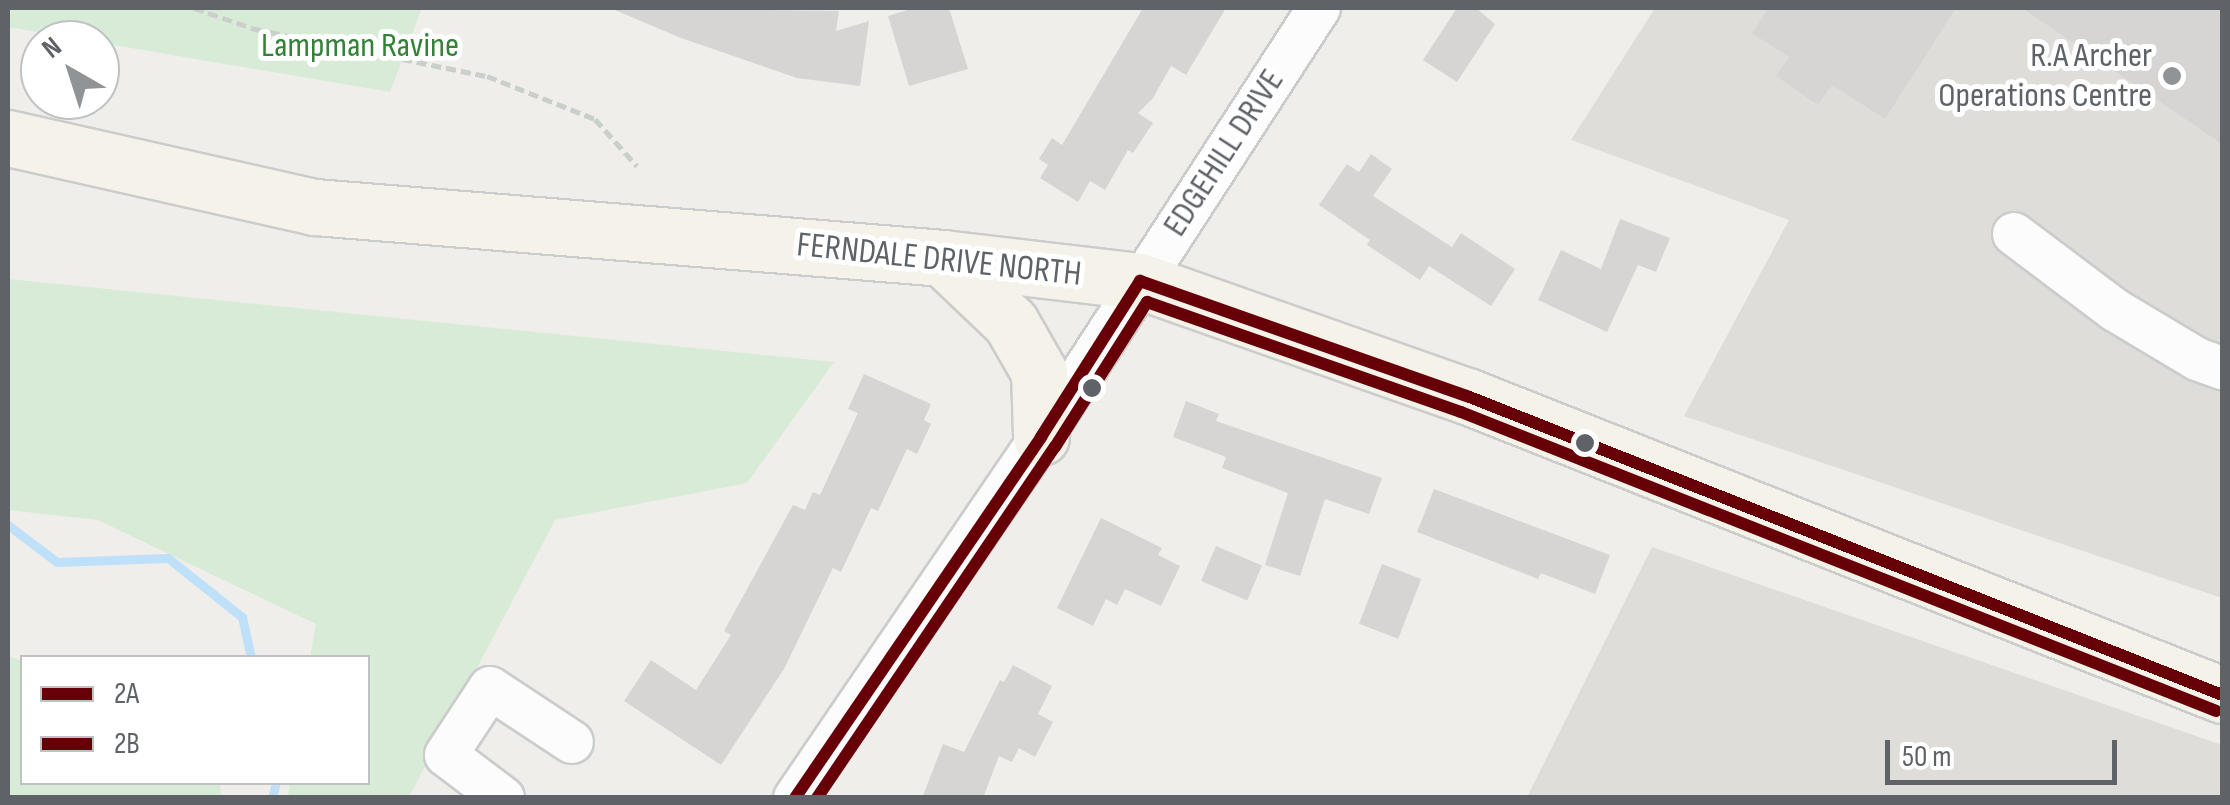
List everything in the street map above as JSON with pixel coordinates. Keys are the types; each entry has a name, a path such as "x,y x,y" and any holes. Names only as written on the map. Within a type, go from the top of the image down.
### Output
{"main road":[{"name":"FERNDALE DRIVE NORTH","path":"8,138 316,206 943,258 1140,281 1467,396 2222,696"},
{"path":"943,258 1011,323 1040,372 1040,437"}],"street":[{"name":"EDGEHILL DRIVE","path":"795,798 1040,437 1319,8"},
{"path":"2014,234 2115,310 2197,359 2222,368"},
{"path":"503,798 446,755 490,688 572,742"}],"path":[{"path":"194,8 256,29 487,76 595,118 637,166"}],"shaded area":[{"path":"1655,8 2222,8 2222,598 1684,416 1789,220 1571,140"},
{"path":"1652,547 2222,745 2222,797 1527,797"}],"green space":[{"name":"Lampman Ravine","path":"8,8 422,8 390,92 120,46 120,20 20,20 20,29 8,27"},
{"path":"8,279 834,362 747,483 555,520 409,797 288,797 290,785 370,785 370,655 310,655 316,624 98,520 8,510"},
{"path":"8,656 20,660 20,785 220,785 221,797 8,797"}],"building":[{"path":"610,8 839,11 836,31 869,21 860,86 797,78 681,38"},
{"path":"914,8 949,8 968,69 909,86 888,16"},
{"path":"1143,8 1226,8 1186,75 1171,66 1153,98 1138,113 1153,123 1133,153 1128,150 1105,190 1090,181 1078,202 1040,178 1048,165 1039,159 1052,138 1062,145"},
{"path":"1457,8 1476,8 1495,24 1457,82 1423,60"},
{"path":"1769,8 1956,8 1885,119 1832,85 1818,105 1776,76 1789,57 1752,33"},
{"name":"R.A Archer Operations Centre","path":"2022,8 2222,8 2222,144"},
{"path":"1371,154 1392,169 1373,196 1452,247 1461,233 1515,269 1491,306 1429,266 1420,280 1367,245 1370,240 1319,205 1347,164 1359,172"},
{"path":"1620,219 1670,238 1656,272 1638,265 1607,332 1538,300 1561,250 1601,269"},
{"path":"864,374 931,404 924,420 931,424 917,454 907,449 878,511 871,508 841,572 833,568 784,669 721,765 624,701 651,660 696,690 731,635 724,631 793,505 805,510 813,492 820,495 858,413 848,409"},
{"path":"1186,401 1219,414 1216,421 1382,478 1369,514 1325,499 1300,576 1265,565 1288,493 1222,468 1226,457 1173,437"},
{"path":"1434,489 1610,555 1595,594 1541,573 1538,579 1417,532"},
{"path":"1101,518 1162,548 1158,555 1180,566 1161,606 1125,589 1117,605 1106,599 1093,626 1057,608"},
{"path":"1216,546 1262,566 1247,601 1201,581"},
{"path":"1382,564 1421,579 1398,639 1359,624"},
{"path":"1013,665 1052,686 1038,714 1053,722 1035,757 1019,748 1012,762 999,756 983,798 922,798 943,744 964,752 1000,680 1004,682"}],"waterway":[{"path":"8,525 57,562 168,558 242,617 250,655"},
{"path":"272,798 275,785"}],"transit line":[{"name":"2A","path":"795,798 1041,437 1140,281 1467,396 2222,695"},
{"name":"2B","path":"817,798 1055,447 1147,302 1461,412 2216,711"}],"place":[{"name":"R.A Archer Operations Centre","path":"2172,76"}]}
